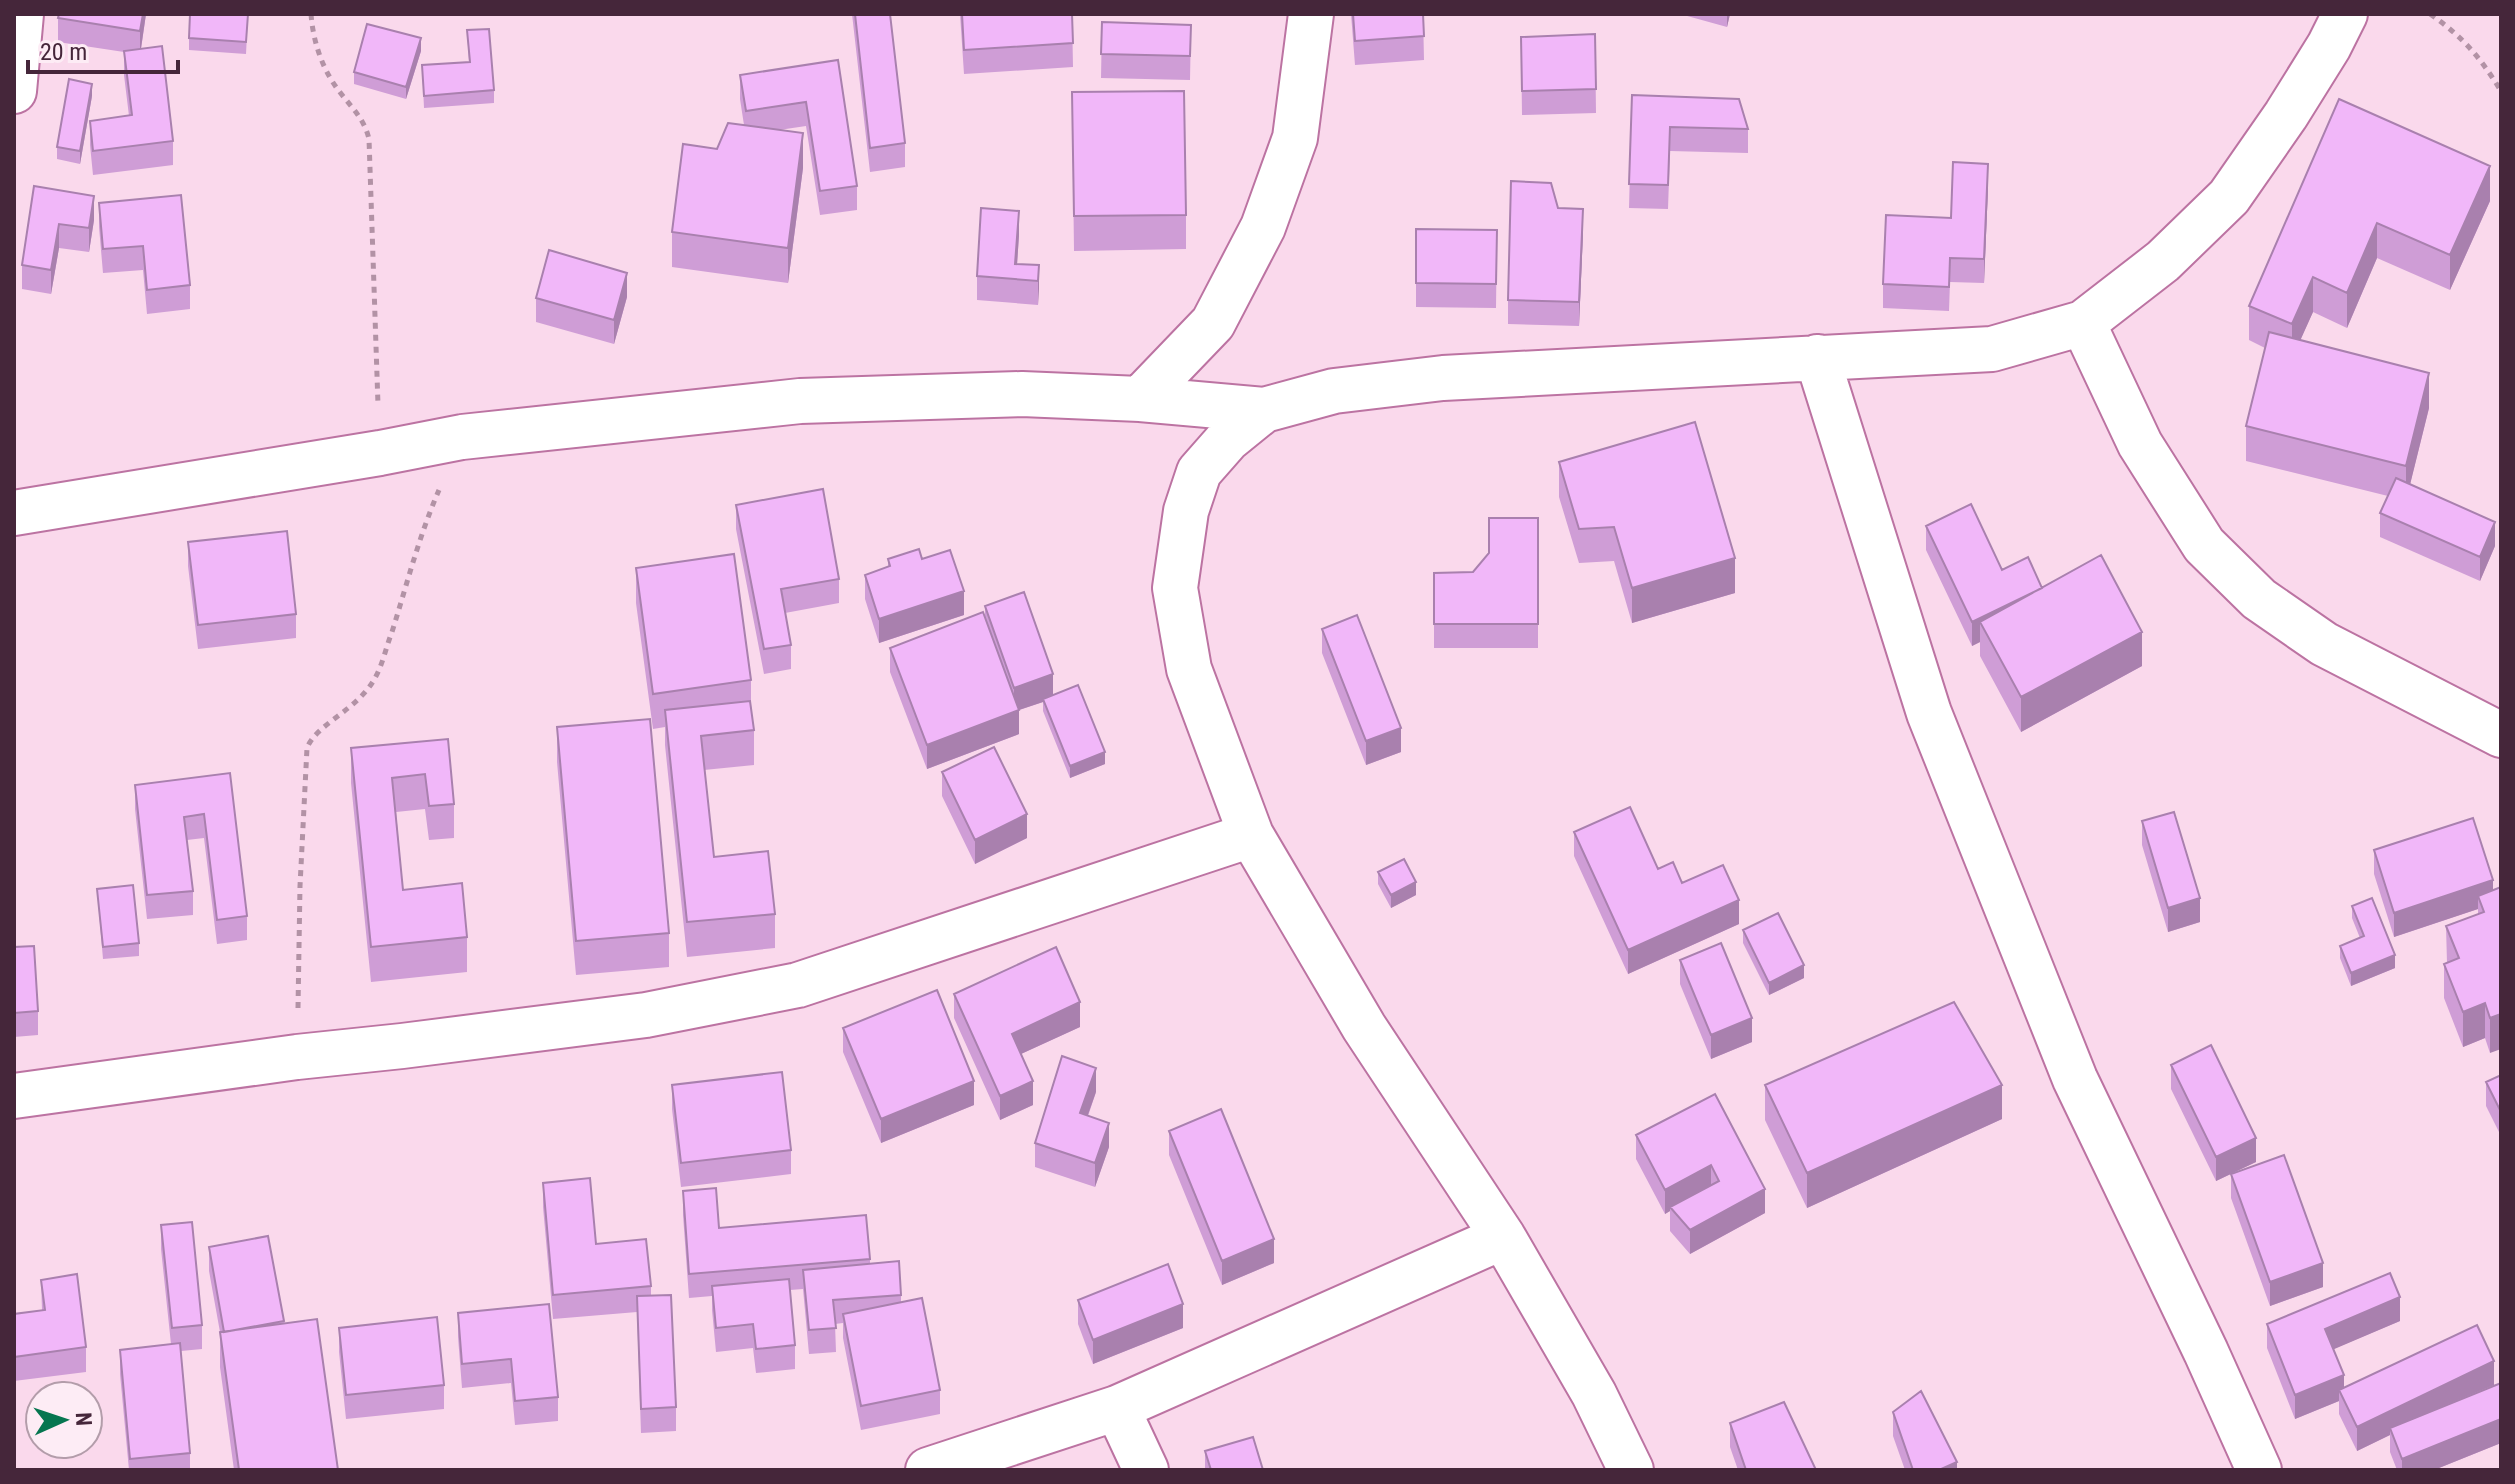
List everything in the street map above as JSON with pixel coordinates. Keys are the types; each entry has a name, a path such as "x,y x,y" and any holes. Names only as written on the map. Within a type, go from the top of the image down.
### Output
{"street":[{"path":"14,91 21,14"},
{"path":"1140,399 1213,323 1263,227 1295,138 1311,14"},
{"path":"14,513 462,437 800,401 1022,394 1140,399 1264,410 1334,391 1443,378 1992,349 2083,323 2163,261 2229,197 2286,115 2345,14"},
{"path":"2083,323 2140,444 2204,545 2259,599 2324,644 2501,735"},
{"path":"1817,357 1929,713 2075,1079 2259,1470"},
{"path":"1264,410 1228,439 1199,472 1186,511 1175,588 1189,669 1251,835 1364,1027 1503,1237 1594,1394 1631,1470"},
{"path":"14,1096 297,1057 646,1015 798,985 1251,835"},
{"path":"928,1470 1117,1408 1503,1237"},
{"path":"1117,1408 1146,1470"}],"path":[{"path":"311,14 324,68 366,125 369,139 380,453"},
{"path":"2430,14 2452,29 2478,54 2501,91"},
{"path":"297,1057 300,886 307,748 322,729 362,699 378,674 425,522 462,437"}],"building":[{"path":"59,14 143,14 140,31 58,18"},
{"path":"190,14 248,14 246,42 189,38"},
{"path":"855,14 890,14 905,143 870,148"},
{"path":"962,14 1072,14 1073,43 964,50"},
{"path":"1353,14 1423,14 1424,36 1355,41"},
{"path":"1102,22 1191,25 1190,56 1101,54"},
{"path":"367,24 421,38 406,87 354,72"},
{"path":"489,29 494,90 424,96 422,65 470,62 467,30"},
{"path":"1595,34 1596,89 1522,91 1521,37"},
{"path":"162,46 173,141 93,151 90,121 132,115 124,51"},
{"path":"838,60 857,186 820,191 806,102 746,111 740,75"},
{"path":"69,79 92,84 80,151 57,147"},
{"path":"1184,91 1186,215 1074,216 1072,92"},
{"path":"1632,95 1739,99 1748,129 1670,127 1668,185 1629,184"},
{"path":"2339,99 2490,166 2450,255 2377,223 2347,293 2313,277 2292,324 2249,306"},
{"path":"728,123 803,133 788,248 672,232 683,144 717,149"},
{"path":"1953,162 1988,164 1984,259 1950,258 1949,287 1883,284 1886,215 1951,218"},
{"path":"1511,181 1551,183 1558,208 1583,209 1579,302 1508,300"},
{"path":"34,186 94,196 89,228 59,224 51,270 22,265"},
{"path":"181,195 190,285 147,290 143,246 103,249 99,203"},
{"path":"981,208 1019,211 1015,264 1039,265 1038,281 977,276"},
{"path":"1416,229 1497,230 1496,284 1416,283"},
{"path":"549,250 627,273 614,320 536,298"},
{"path":"2269,332 2429,373 2406,466 2246,426"},
{"path":"1695,422 1735,558 1632,588 1614,527 1579,529 1559,462"},
{"path":"2396,478 2495,522 2480,557 2380,513"},
{"path":"823,489 839,579 781,589 791,645 764,649 736,505"},
{"path":"1971,504 2002,570 2028,557 2042,588 1972,622 1926,526"},
{"path":"1489,518 1538,518 1538,624 1434,624 1434,573 1473,572 1489,553"},
{"path":"287,531 296,614 198,625 188,542"},
{"path":"919,549 922,559 950,550 964,591 879,619 865,575 890,566 888,559"},
{"path":"734,554 751,680 653,694 636,568"},
{"path":"2101,555 2142,632 2021,697 1980,622"},
{"path":"1024,592 1053,674 1014,688 985,606"},
{"path":"983,612 1019,710 927,745 890,648"},
{"path":"1357,615 1401,728 1366,741 1322,629"},
{"path":"1078,685 1105,752 1070,766 1043,699"},
{"path":"750,701 754,730 701,736 714,857 768,851 775,914 687,922 665,710"},
{"path":"650,719 669,933 576,941 557,727"},
{"path":"448,739 454,804 429,806 425,774 392,778 403,890 462,883 467,937 371,947 351,748"},
{"path":"994,747 1027,814 975,840 942,772"},
{"path":"230,773 247,916 217,920 204,814 184,817 193,891 147,895 135,785"},
{"path":"1630,807 1658,869 1673,862 1682,883 1723,865 1739,900 1628,950 1574,832"},
{"path":"2174,812 2200,898 2168,908 2142,821"},
{"path":"2473,818 2493,880 2394,913 2374,850"},
{"path":"1404,859 1416,882 1391,895 1378,872"},
{"path":"133,885 139,943 103,947 97,889"},
{"path":"2501,887 2501,1014 2490,1018 2485,1003 2463,1012 2444,964 2459,958 2446,926 2484,912 2478,896"},
{"path":"2372,898 2395,955 2351,973 2340,946 2364,936 2352,906"},
{"path":"1778,913 1804,965 1769,983 1743,930"},
{"path":"1721,943 1752,1018 1711,1035 1680,960"},
{"path":"34,946 38,1011 14,1013 14,947"},
{"path":"1056,947 1080,1002 1012,1034 1033,1081 1000,1096 954,994"},
{"path":"937,990 974,1081 881,1119 843,1028"},
{"path":"1954,1002 2002,1085 1807,1173 1765,1085"},
{"path":"2211,1045 2256,1138 2216,1157 2171,1065"},
{"path":"1062,1056 1096,1068 1080,1113 1109,1123 1095,1163 1035,1143"},
{"path":"782,1072 791,1150 681,1163 672,1085"},
{"path":"2501,1075 2501,1112 2486,1082"},
{"path":"1715,1094 1765,1189 1690,1230 1670,1207 1719,1181 1711,1165 1665,1190 1636,1135"},
{"path":"1221,1109 1274,1239 1222,1261 1169,1131"},
{"path":"2284,1155 2323,1263 2270,1282 2231,1174"},
{"path":"590,1178 596,1244 646,1239 651,1286 553,1295 543,1183"},
{"path":"716,1188 719,1228 866,1215 870,1259 689,1274 683,1191"},
{"path":"192,1222 202,1325 172,1328 161,1225"},
{"path":"268,1236 284,1321 224,1332 209,1247"},
{"path":"899,1261 901,1295 833,1300 836,1328 809,1330 803,1270"},
{"path":"1168,1264 1183,1304 1093,1340 1078,1300"},
{"path":"2390,1273 2400,1297 2325,1329 2344,1375 2295,1395 2267,1324"},
{"path":"77,1274 86,1347 14,1357 14,1314 45,1310 41,1280"},
{"path":"789,1279 795,1345 756,1349 753,1324 716,1328 712,1286"},
{"path":"671,1295 676,1407 641,1409 637,1296"},
{"path":"922,1298 940,1390 861,1406 843,1314"},
{"path":"549,1304 558,1397 515,1401 511,1359 462,1364 458,1313"},
{"path":"437,1317 444,1385 346,1395 339,1328"},
{"path":"317,1319 338,1470 239,1470 220,1332"},
{"path":"2477,1325 2494,1361 2357,1427 2339,1390"},
{"path":"180,1343 190,1453 130,1459 120,1350"},
{"path":"2501,1383 2501,1419 2402,1459 2390,1428"},
{"path":"1921,1391 1957,1462 1939,1470 1913,1470 1893,1412"},
{"path":"1784,1402 1816,1470 1746,1470 1730,1423"},
{"path":"1253,1437 1263,1470 1211,1470 1205,1451"}]}
